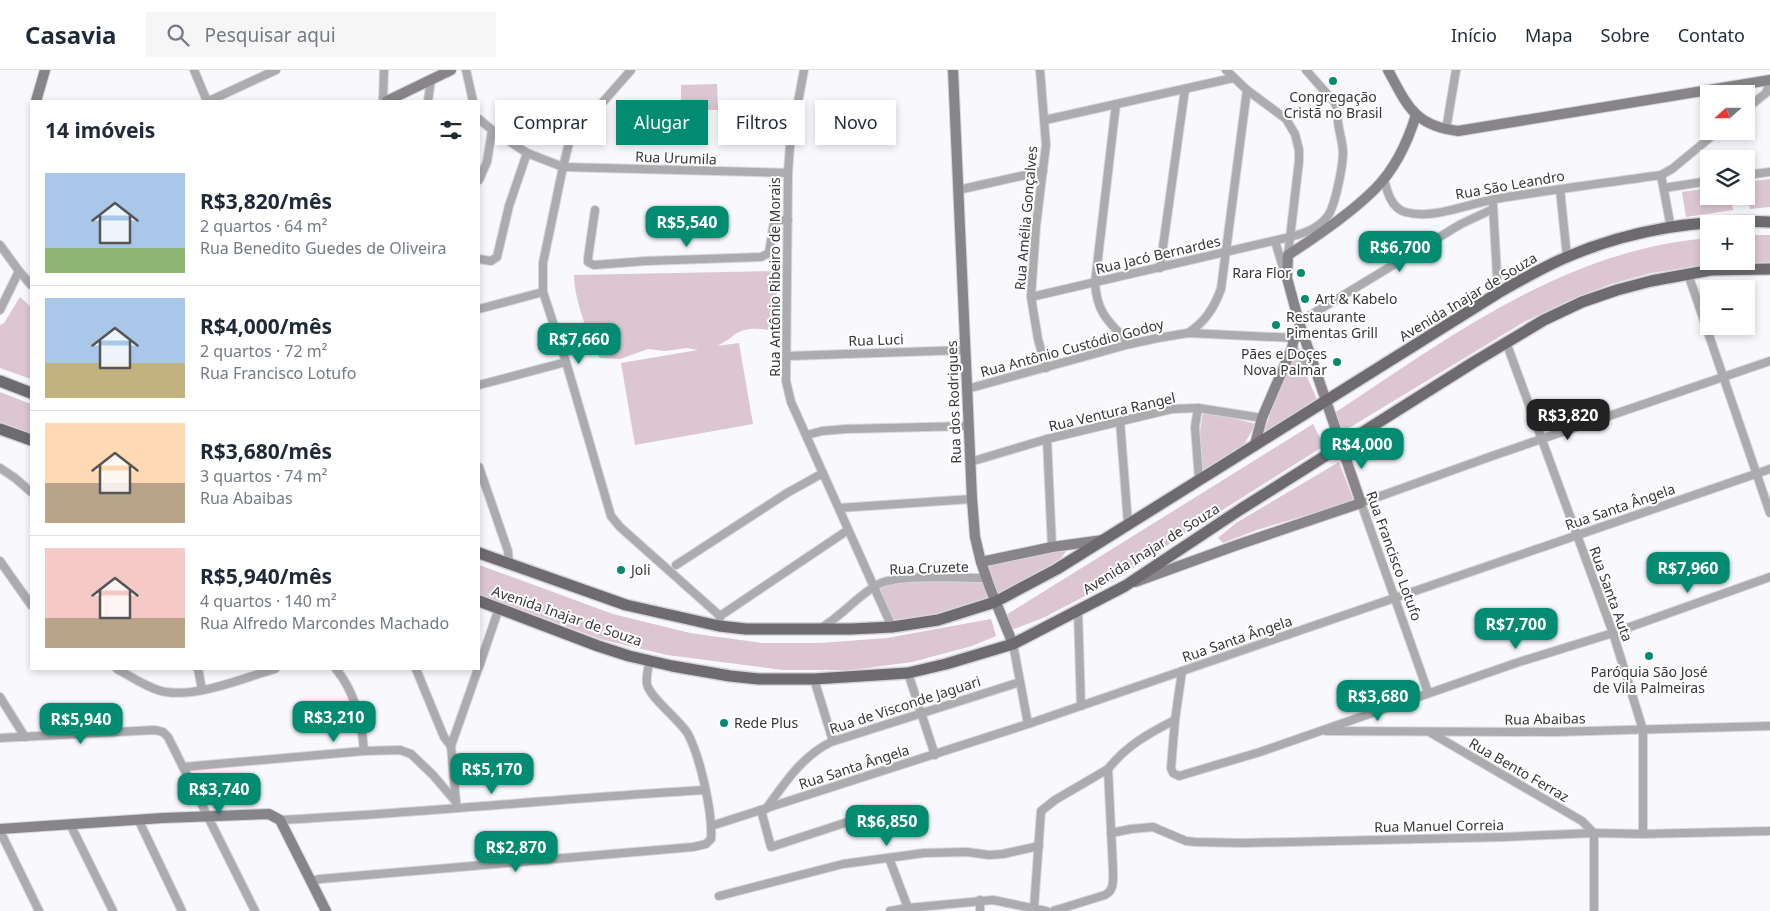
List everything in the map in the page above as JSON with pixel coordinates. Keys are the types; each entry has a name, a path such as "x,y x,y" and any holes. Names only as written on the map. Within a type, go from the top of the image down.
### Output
{"main road":[{"name":"Avenida Inajar de Souza","path":"480,553 626,605 720,621 746,629 817,630 892,627 938,620 995,602 1057,568 1498,293 1567,257 1622,238 1671,228 1713,223 1770,222"},
{"name":"Avenida Inajar de Souza","path":"480,601 605,648 650,661 730,676 759,679 814,679 908,672 989,652 1013,644 1125,586 1340,447 1544,320 1600,296 1650,281 1732,269 1770,269"},
{"path":"0,381 30,393"},
{"path":"0,429 30,440"}],"street":[{"path":"36,100 44,70"},
{"path":"194,70 208,100"},
{"path":"210,100 276,70"},
{"path":"384,70 385,100"},
{"path":"387,100 451,70"},
{"path":"466,70 473,100"},
{"path":"631,70 569,143 562,167 543,263 543,292 613,520 720,621 848,530"},
{"name":"Rua Antônio Ribeiro de Morais","path":"804,70 790,145 788,173 788,356 786,381 792,402 892,627"},
{"name":"Rua dos Rodrigues","path":"953,70 968,426 975,537 986,578 1013,644 1028,724"},
{"name":"Rua Amélia Gonçalves","path":"1040,70 1046,145 1031,296 1038,340 1046,368"},
{"path":"1226,70 1247,90 1286,119 1295,134 1299,150 1299,161 1288,254"},
{"name":"Rua Jacó Bernardes","path":"1031,296 1275,241 1307,232 1322,222 1330,213 1339,179 1343,153 1335,103 1306,70"},
{"path":"1388,70 1407,106 1428,124 1446,130 1469,131 1770,81 1766,93 1755,102"},
{"path":"1446,130 1456,70"},
{"path":"1045,120 1233,78"},
{"path":"428,100 431,80"},
{"path":"1160,268 1186,89"},
{"path":"1188,333 1207,317 1220,289 1247,90"},
{"path":"1116,104 1095,283 1096,299 1100,311 1130,344"},
{"path":"1288,254 1308,241 1375,189 1384,179 1404,145 1416,115"},
{"path":"480,120 527,153 562,167"},
{"path":"480,178 487,162 492,130"},
{"name":"Rua São Leandro","path":"1384,179 1389,198 1403,212 1420,215 1442,212 1493,199 1661,175 1672,169 1707,140"},
{"path":"480,259 495,260 497,256 509,206 527,153"},
{"name":"Rua Urumila","path":"562,167 788,173"},
{"path":"958,190 1043,171"},
{"path":"1755,174 1770,172"},
{"path":"1661,175 1671,228"},
{"path":"1664,188 1700,182"},
{"path":"1560,189 1567,257"},
{"path":"1493,199 1498,293"},
{"path":"595,210 588,258 588,262 594,265 646,261 761,258 769,253 774,222 776,220 788,220"},
{"path":"1299,322 1461,224 1493,210"},
{"path":"1275,241 1287,278"},
{"path":"0,245 30,284"},
{"name":"Rua Francisco Lotufo","path":"1288,254 1287,278 1299,322 1296,341 1316,375 1428,692"},
{"path":"0,310 19,271"},
{"path":"1688,274 1770,513"},
{"path":"480,309 543,292"},
{"name":"Rua Antônio Custódio Godoy","path":"967,389 1130,344 1188,333 1296,341"},
{"path":"1296,341 1316,375"},
{"path":"1255,444 1262,418 1296,341"},
{"name":"Rua Santa Auta","path":"1506,342 1613,634 1643,730 1643,834"},
{"name":"Rua Luci","path":"788,356 965,350"},
{"path":"480,385 566,362"},
{"path":"1125,586 1245,542 1724,376 1770,362"},
{"name":"Rua Ventura Rangel","path":"970,462 1047,439 1172,408 1198,408 1262,418"},
{"path":"1198,408 1195,427 1199,479"},
{"path":"1120,421 1128,524"},
{"path":"807,435 846,428 968,426"},
{"path":"1047,439 1052,546"},
{"path":"0,468 30,491"},
{"name":"Rua Santa Ângela","path":"711,826 1082,706 1770,469"},
{"path":"480,470 508,551 509,563"},
{"path":"676,565 823,473"},
{"path":"839,508 972,499"},
{"path":"981,562 1052,546 1104,540"},
{"path":"0,561 30,604"},
{"path":"1182,671 1174,720 1171,768 1173,773 1179,776 1260,752 1518,662 1613,634 1770,577"},
{"name":"Rua Cruzete","path":"874,587 889,581 916,578 986,578"},
{"path":"817,630 831,623 874,587"},
{"path":"480,662 499,608"},
{"path":"1078,612 1082,706"},
{"path":"311,881 320,878 693,847 706,844 710,841 711,826 705,790 694,747 678,721 648,688 647,674 650,661"},
{"path":"119,670 164,692 184,692 202,689 271,670"},
{"path":"198,670 202,689"},
{"path":"337,670 342,676 356,708 362,731 364,751"},
{"path":"416,670 444,736 451,746"},
{"path":"457,806 451,746 477,670"},
{"path":"908,672 934,755"},
{"path":"814,679 833,741"},
{"name":"Rua de Visconde Jaguari","path":"763,810 811,753 819,747 1020,682"},
{"path":"0,697 25,737"},
{"path":"1034,908 1041,811 1055,800 1108,769 1128,747 1141,738 1174,720"},
{"name":"Rua Abaibas","path":"1321,731 1643,730 1770,726"},
{"path":"0,738 155,730 163,732 168,737 255,911"},
{"name":"Rua Bento Ferraz","path":"1430,732 1582,821 1594,833"},
{"path":"183,767 364,751 400,750 405,751 433,775 457,806"},
{"path":"1053,911 1105,895 1111,890 1113,877 1108,769"},
{"path":"280,820 457,806 705,790"},
{"path":"763,810 772,847 866,816"},
{"path":"39,911 0,830 138,819 266,814 280,820 326,911"},
{"path":"138,819 182,911"},
{"path":"70,824 113,911"},
{"name":"Rua Manuel Correia","path":"1111,833 1131,828 1153,827 1186,841 1234,843 1594,833 1643,834 1770,831"},
{"path":"1594,833 1594,911"},
{"path":"719,896 843,864 924,853 1003,854 1039,846"},
{"path":"889,858 908,908"},
{"path":"980,900 980,911"},
{"path":"890,911 993,900 1023,908 1046,911"}],"shaded area":[{"path":"717,84 718,110 708,110 708,100 681,100 681,85"},
{"path":"1770,179 1770,207 1750,209 1749,205 1755,205 1755,181"},
{"path":"1700,189 1700,205 1732,205 1733,210 1686,217 1682,192"},
{"path":"1755,235 1770,235 1770,264 1755,263"},
{"path":"1700,239 1700,266 1651,273 1611,284 1568,301 1524,322 1339,434 1333,414 1465,328 1510,302 1557,279 1606,260 1656,246"},
{"path":"777,271 777,331 744,330 717,346 739,343 753,424 635,445 621,363 698,350 687,348 665,351 648,349 620,359 600,358 582,317 576,295 574,275"},
{"path":"20,297 30,306 30,379 0,368 0,325 4,323"},
{"path":"1294,354 1301,363 1319,404 1262,438 1280,386"},
{"path":"0,392 30,404 30,433 0,422"},
{"path":"1203,411 1256,424 1240,451 1203,474 1199,450"},
{"path":"1313,424 1324,446 1112,582 1043,618 1011,630 1006,615"},
{"path":"1339,462 1354,501 1257,530 1223,543 1218,538 1236,523"},
{"path":"1067,550 1061,558 1006,593 998,592 991,584 985,568 992,565"},
{"path":"480,565 613,614 690,633 762,643 820,643 887,638 991,619 996,636 972,646 912,662 852,670 783,670 667,655 600,639 480,596"},
{"path":"986,578 991,603 892,627 875,587 881,583"}],"place":[{"name":"Congregação Cristã no Brasil","path":"1333,81"},
{"name":"Rara Flor","path":"1301,273"},
{"name":"Art & Kabelo","path":"1305,299"},
{"name":"Restaurante Pimentas Grill","path":"1276,325"},
{"name":"Pães e Doçes Nova Palmar","path":"1337,362"},
{"name":"Joli","path":"621,570"},
{"name":"Paróquia São José de Vila Palmeiras","path":"1649,656"},
{"name":"Rede Plus","path":"724,723"}]}
